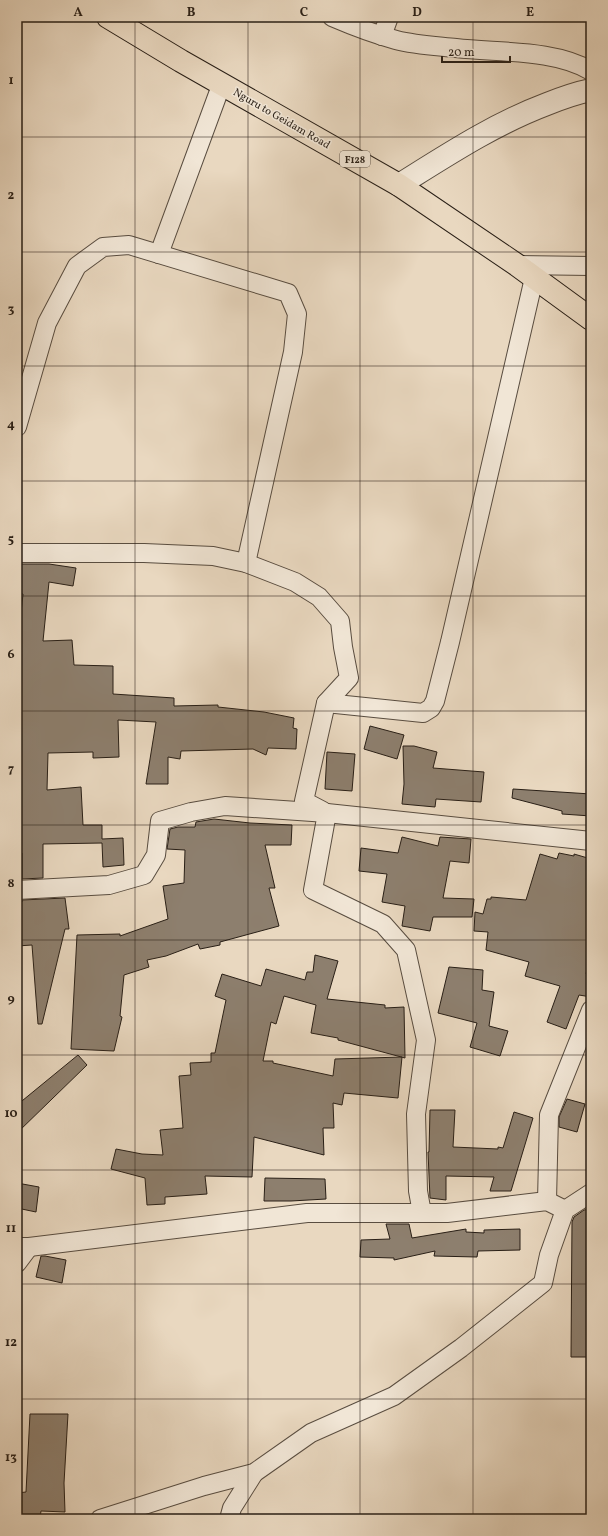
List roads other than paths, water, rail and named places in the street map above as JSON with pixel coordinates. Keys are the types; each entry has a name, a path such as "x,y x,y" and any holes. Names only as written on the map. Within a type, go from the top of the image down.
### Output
{"main road":[{"name":"Nguru to Geidam Road","path":"120,20 222,83 400,185 591,319"}],"street":[{"path":"332,17 396,40 456,48 550,56 581,65 591,71"},
{"path":"382,36 389,17"},
{"path":"158,254 222,83"},
{"path":"400,185 466,143 520,114 576,93 591,90"},
{"path":"17,427 47,323 77,266 103,247 129,245 288,294 297,314 292,352 246,563"},
{"path":"326,703 423,713 431,708 435,701 450,642 526,272 591,266"},
{"path":"17,553 144,553 213,556 246,563 296,582 319,597 340,621 349,678 326,703 304,801 327,813"},
{"path":"17,890 109,885 144,875 156,855 160,821 191,812 225,806 327,813 591,841"},
{"path":"327,813 313,890 383,924 406,950 426,1040 416,1114 418,1191 422,1213"},
{"path":"547,1201 549,1115 591,1010"},
{"path":"100,1519 204,1486 254,1473 311,1433 394,1396 461,1348 543,1283 549,1255 566,1210 591,1193"},
{"path":"17,1263 23,1247 307,1213 447,1213 547,1201 566,1210"},
{"path":"229,1519 232,1508 254,1473"}]}
